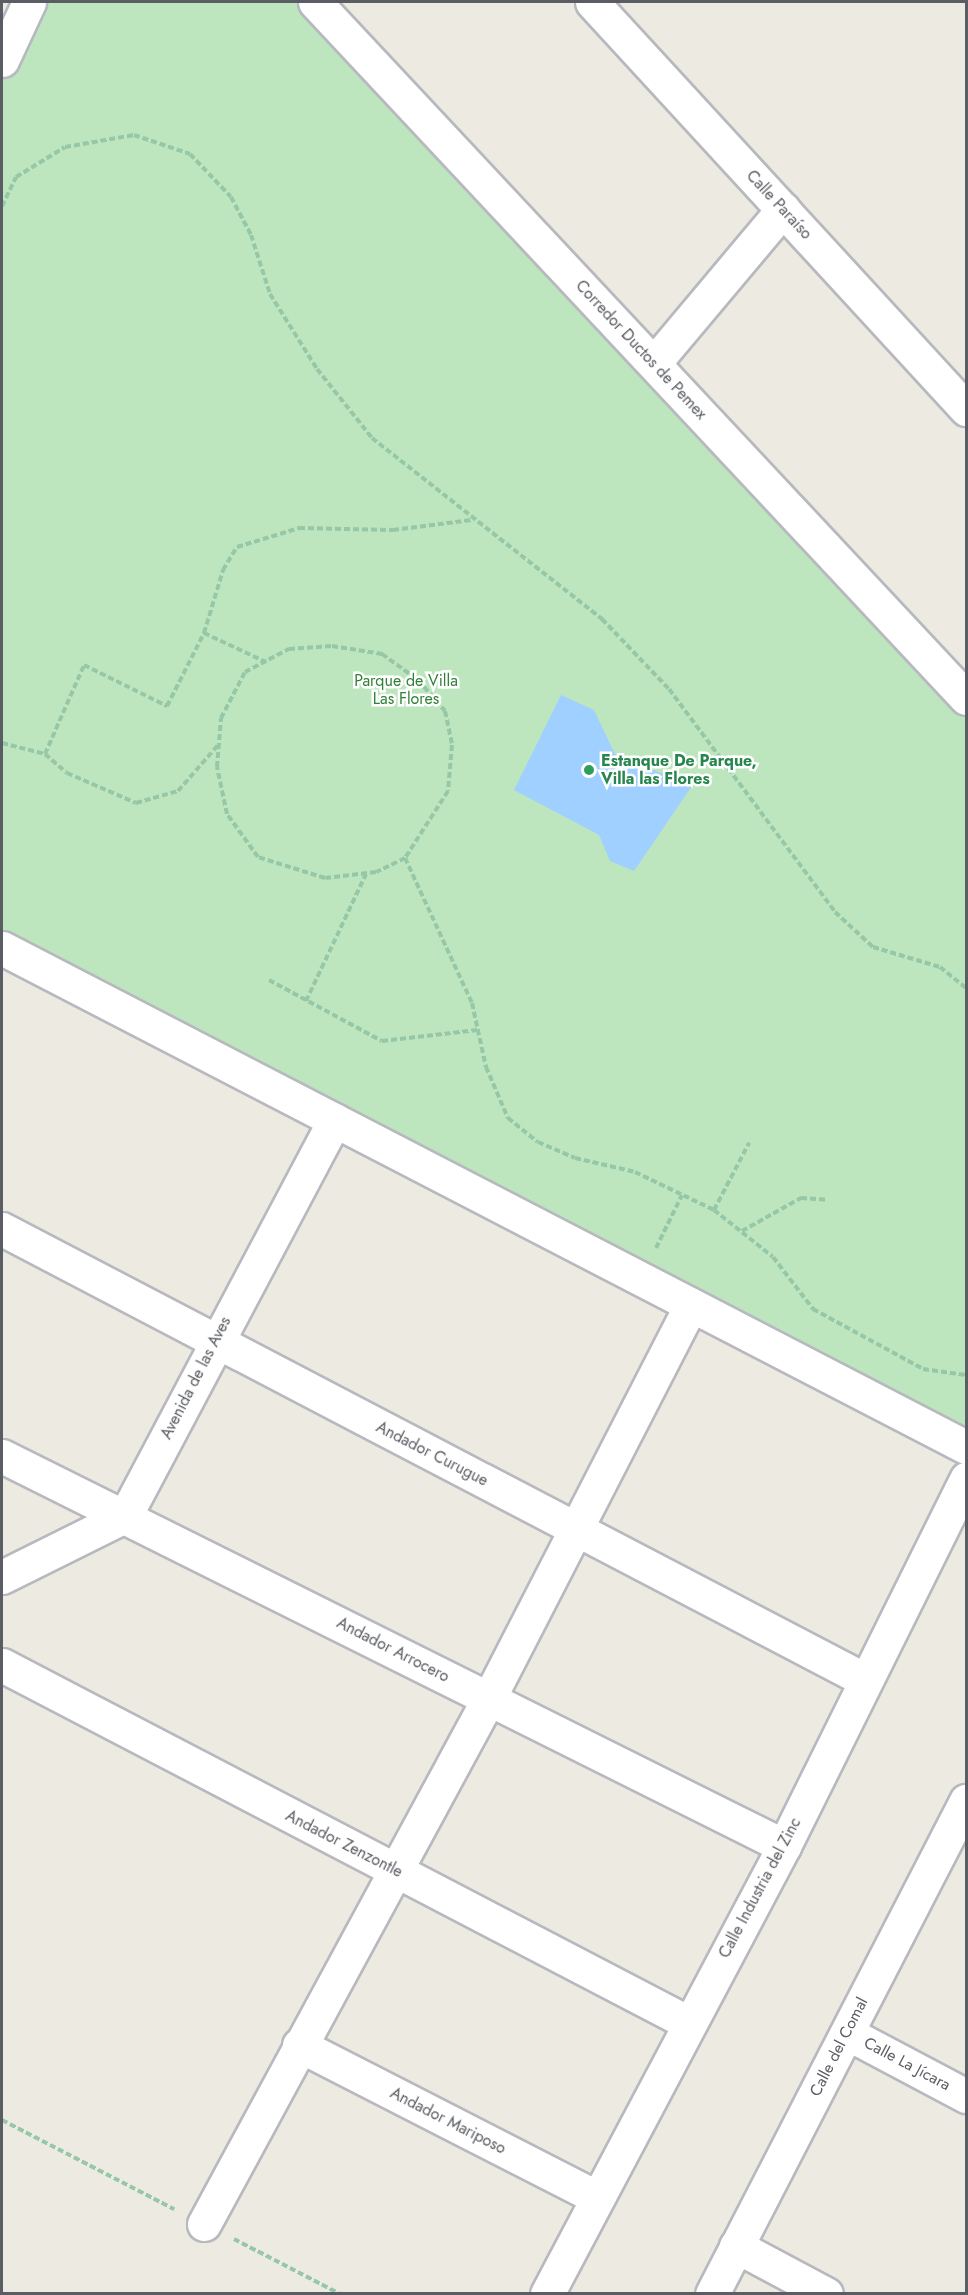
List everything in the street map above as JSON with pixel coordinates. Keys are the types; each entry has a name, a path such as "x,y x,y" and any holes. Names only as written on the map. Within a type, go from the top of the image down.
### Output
{"street":[{"path":"2,60 29,2"},
{"name":"Corredor Ductos de Pemex","path":"315,2 966,698"},
{"name":"Calle Paraíso","path":"592,2 966,409"},
{"path":"654,363 783,209"},
{"path":"2,948 966,1447"},
{"name":"Avenida de las Aves","path":"125,1516 214,1341 335,1120"},
{"name":"Andador Curugue","path":"2,1229 863,1679"},
{"path":"204,2224 393,1869 489,1698 691,1305"},
{"name":"Andador Arrocero","path":"2,1456 784,1846"},
{"name":"Calle Industria del Zinc","path":"546,2294 687,2022 784,1846 863,1679 966,1479"},
{"path":"2,1577 125,1516"},
{"name":"Andador Zenzontle","path":"2,1665 687,2022"},
{"name":"Calle del Comal","path":"712,2294 847,2033 957,1841 966,1801"},
{"name":"Calle La Jícara","path":"847,2033 966,2096"},
{"name":"Andador Mariposo","path":"299,2045 596,2197"},
{"path":"736,2246 826,2294"}],"path":[{"path":"2,207 16,177 65,147 134,135 190,154 231,197 251,235 270,294 317,369 372,438 472,519 602,619 669,689 835,912 873,947 940,967 966,988"},
{"path":"45,754 84,665 167,706 204,633 222,570 237,547 299,528 393,530 472,519"},
{"path":"204,633 266,662"},
{"path":"332,646 382,654 418,680 445,711 452,744 448,791 405,858 367,873 325,878 258,857 226,814 217,767 219,744 221,717 245,672 289,649 332,646"},
{"path":"2,743 45,754 68,773 136,803 178,791 219,744"},
{"path":"405,858 472,1003 486,1067 508,1118 547,1146 635,1173 714,1210 773,1257 813,1309 923,1369 966,1375"},
{"path":"306,1001 367,873"},
{"path":"269,980 382,1041 477,1030"},
{"path":"714,1210 748,1143"},
{"path":"640,1279 682,1195"},
{"path":"742,1231 801,1198 827,1200"}],"green space":[{"name":"Parque de Villa Las Flores","path":"29,2 315,2 966,698 966,1442 2,934 2,60"}],"water":[{"name":"Estanque De Parque, Villa las Flores","path":"561,695 594,710 615,754 692,786 634,871 610,861 599,835 514,790"}],"place":[{"name":"Estanque De Parque, Villa las Flores","path":"589,770"}]}
